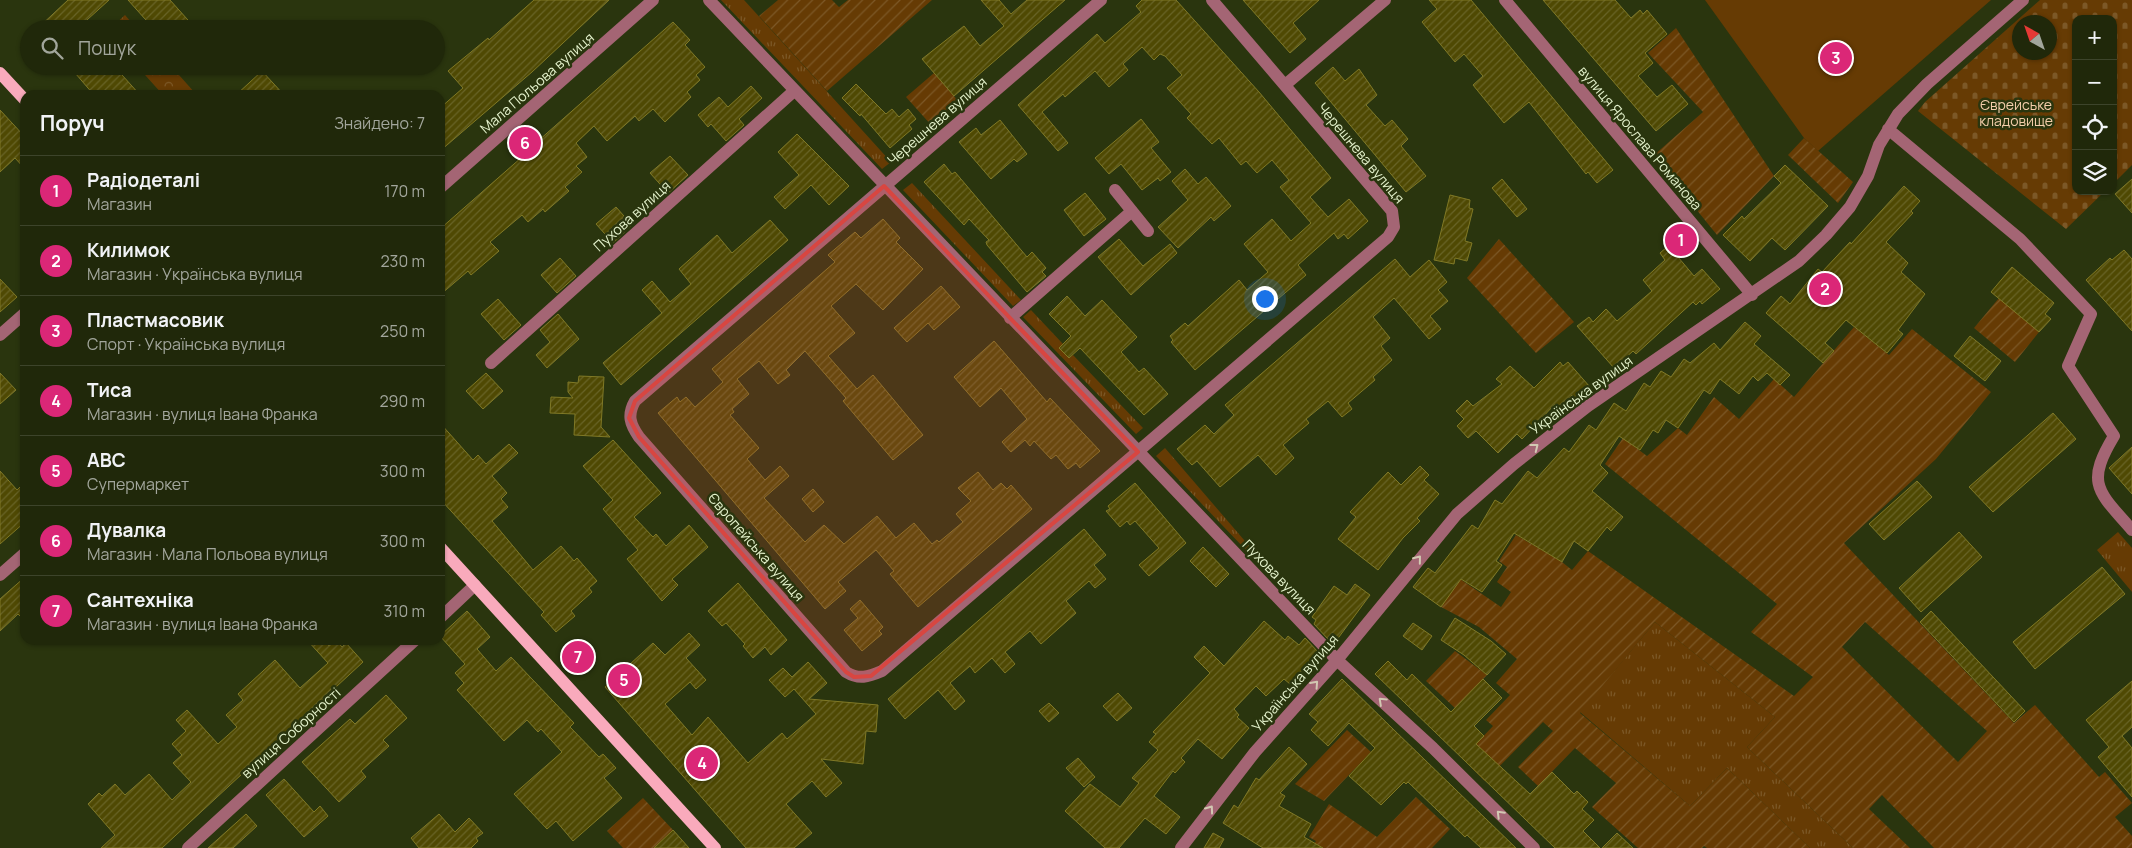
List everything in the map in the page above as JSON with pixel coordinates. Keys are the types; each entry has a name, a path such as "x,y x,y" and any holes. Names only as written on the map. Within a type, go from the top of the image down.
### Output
{"main road":[{"path":"1,77 20,95"},
{"path":"445,552 715,848"}],"street":[{"name":"Мала Польова вулиця","path":"445,184 653,0"},
{"name":"Пухова вулиця","path":"709,0 794,92 1337,660 1433,748 1534,848"},
{"name":"Черешнева вулиця","path":"884,186 1101,0"},
{"name":"Черешнева вулиця","path":"1138,452 1388,237 1394,227 1392,211 1212,0"},
{"path":"1285,85 1385,0"},
{"name":"вулиця Ярослава Романова","path":"1505,0 1752,295"},
{"name":"Українська вулиця","path":"1181,848 1255,752 1337,660 1438,534 1479,493 1595,401 1799,261 1850,206 1868,176 1888,129 1898,114 1916,94 2023,0"},
{"name":"Пухова вулиця","path":"491,363 794,92"},
{"path":"1888,129 2020,239 2091,314 2068,366 2114,436 2101,457 2097,477 2104,495 2132,530"},
{"name":"Європейська вулиця","path":"884,186 635,401 629,418 639,437 846,672 854,677 862,678 882,671 1138,452"},
{"path":"1116,190 1148,231"},
{"path":"1010,318 1132,211"},
{"path":"0,335 20,317"},
{"path":"0,575 20,557"},
{"path":"445,613 475,585"},
{"name":"вулиця Соборності","path":"188,848 410,645"}],"highlighted area":[{"path":"884,186 1138,452 871,676 854,677 846,672 639,437 629,418 635,401"}],"green space":[{"path":"721,0 744,0 891,162 882,169"},
{"path":"778,0 832,0 839,7 848,0 932,0 827,91 759,16"},
{"path":"1705,0 1991,0 1818,151 1804,138"},
{"name":"Єврейське кладовище","path":"2040,0 2132,0 2132,165 2117,180 2117,15 2072,15 2072,195 2101,195 2066,229 1918,111 1925,102 2012,25 2012,60 2057,60 2057,15 2023,15"},
{"path":"125,15 129,20 120,20"},
{"path":"1676,28 1774,176 1717,235 1653,156 1703,112 1648,53"},
{"path":"934,73 959,102 932,126 906,97"},
{"path":"145,75 179,75 192,90 159,90"},
{"path":"1804,138 1853,182 1838,203 1788,155"},
{"path":"912,183 1021,300 1013,306 903,190"},
{"path":"1499,239 1574,322 1536,353 1467,278"},
{"path":"1999,298 2039,332 2015,362 1974,328"},
{"path":"1031,310 1063,344 1059,348 1069,358 1073,355 1143,428 1136,434 1023,317"},
{"path":"1854,327 1889,355 1912,329 1991,392 1936,459 1844,543 2014,723 2035,705 2099,777 2105,772 2132,803 2115,817 2132,836 2132,848 1934,848 1882,795 1869,809 1910,848 1853,848 1747,747 1775,717 1655,622 1580,713 1690,806 1727,768 1810,848 1707,848 1704,846 1702,848 1638,848 1592,807 1616,783 1575,748 1538,786 1518,767 1553,731 1543,722 1485,781 1472,768 1486,754 1476,744 1493,726 1486,720 1510,695 1496,683 1517,659 1479,627 1441,607 1460,579 1501,607 1511,592 1497,582 1507,567 1499,561 1516,535 1572,570 1588,551 1794,696 1813,677 1751,632 1777,604 1605,464 1623,438 1647,456 1678,428 1687,435 1714,397 1739,419 1774,379 1794,397","holes":["1865,622 1987,731 1958,762 1842,647"]},
{"path":"1165,448 1311,618 1156,456"},
{"path":"2118,532 2132,548 2132,592 2097,550"},
{"path":"1655,622 1775,717 1747,747 1853,848 1810,848 1727,768 1690,806 1580,712"},
{"path":"1455,651 1487,675 1455,708 1426,681"},
{"path":"1347,730 1371,752 1324,801 1295,784"},
{"path":"1416,797 1450,829 1432,848 1311,848 1316,841 1309,837 1329,804 1377,837"},
{"path":"643,798 673,830 654,848 623,848 607,831"}],"building":[{"path":"68,0 109,0 87,20 47,20"},
{"path":"128,0 170,0 188,20 146,20"},
{"path":"534,0 609,0 532,72 445,147 445,104 463,88 448,71 488,38 489,40"},
{"path":"981,0 999,0 1011,14 1027,0 1065,0 954,96 922,59 964,26 980,46 1004,26"},
{"path":"1142,0 1176,0 1259,92 1331,178 1310,197 1328,217 1349,199 1368,221 1348,239 1344,234 1338,239 1334,233 1298,265 1306,275 1195,370 1171,342 1173,340 1170,336 1185,323 1188,326 1239,280 1247,290 1268,272 1244,244 1272,219 1291,241 1311,223 1280,187 1289,180 1272,160 1257,173 1246,161 1241,165 1219,138 1212,144 1187,118 1191,114 1167,88 1182,75 1165,56 1160,54 1154,60 1142,47 1123,64 1128,70 1109,87 1095,71 1065,97 1063,94 1042,112 1068,143 1058,151 1018,105 1097,34 1105,43 1141,12 1136,6"},
{"path":"1243,0 1319,0 1293,23 1306,39 1290,53"},
{"path":"1429,0 1471,0 1613,170 1597,183 1588,172 1586,174 1529,102 1504,123 1473,85 1483,76 1464,54 1455,62 1422,22 1437,9"},
{"path":"1543,0 1615,0 1631,18 1640,10 1643,14 1647,10 1667,34 1645,53 1653,63 1638,76 1657,97 1672,85 1688,104 1656,131"},
{"path":"673,22 690,40 685,45 705,67 696,75 700,80 687,92 691,97 665,122 653,109 639,121 635,116 607,141 594,126 576,143 587,157 576,166 582,172 565,187 569,191 545,212 543,209 528,222 522,215 490,242 499,251 471,275 468,271 445,291 445,225 522,157 512,146 529,130 538,141"},
{"path":"1333,67 1345,81 1359,69 1377,95 1366,105 1385,126 1392,120 1408,139 1401,146 1426,176 1406,192 1315,83"},
{"path":"77,75 122,75 136,90 90,90"},
{"path":"258,75 266,75 279,90 241,90"},
{"path":"856,84 886,114 892,109 899,117 908,109 916,119 909,125 912,129 890,148 861,114 860,116 842,98"},
{"path":"751,86 762,98 739,119 744,125 726,141 711,124 708,127 698,115 719,97 728,107"},
{"path":"0,110 20,132 20,164 15,158 0,172"},
{"path":"1141,119 1159,142 1151,148 1171,172 1160,181 1158,178 1142,190 1121,164 1109,174 1095,158"},
{"path":"1000,120 1027,154 1017,162 1014,159 991,179 959,142 976,128 981,135"},
{"path":"797,134 849,186 829,205 811,185 785,209 774,197 799,175 778,152"},
{"path":"670,156 688,175 668,193 650,173"},
{"path":"944,164 952,174 955,172 1027,257 1032,252 1046,268 1042,272 1046,276 1027,292 987,245 986,242 989,240 969,219 964,225 924,182"},
{"path":"1785,165 1828,206 1785,250 1772,238 1750,261 1723,235 1742,216 1744,219 1781,183 1774,176"},
{"path":"1185,169 1198,184 1206,177 1231,206 1214,221 1211,217 1178,248 1158,227 1188,200 1172,181"},
{"path":"1502,179 1527,209 1517,217 1492,188"},
{"path":"2132,179 2132,213 2116,195"},
{"path":"1904,186 1920,201 1911,211 1913,213 1886,242 1908,263 1901,272 1925,294 1898,330 1903,334 1887,353 1846,320 1825,343 1834,351 1823,363 1766,313 1781,296 1790,304 1818,269 1822,272 1850,242 1851,244"},
{"path":"1085,193 1106,219 1084,236 1064,210"},
{"path":"1450,195 1470,200 1469,208 1473,209 1465,241 1472,243 1467,261 1455,258 1454,264 1434,260"},
{"path":"616,207 632,225 613,243 596,224"},
{"path":"883,219 900,238 896,242 923,269 883,310 856,284 831,306 855,333 828,356 857,389 873,375 923,435 893,460 843,401 846,398 805,351 786,370 790,375 778,384 759,361 737,379 749,394 732,409 734,412 730,415 759,448 747,459 765,480 780,466 789,476 764,498 805,542 824,525 844,544 877,516 896,538 914,523 932,544 937,540 939,542 963,522 956,514 971,501 958,488 978,472 993,490 1001,483 1007,489 1011,485 1032,509 918,607 890,574 894,571 876,550 838,582 846,591 825,609 658,413 677,397 680,402 686,397 695,407 723,382 712,369 835,262 828,255 855,232 861,238"},
{"path":"770,220 788,240 621,385 603,363 662,313 642,290 652,281 670,302 691,284 679,269 717,235 732,253"},
{"path":"1682,234 1691,246 1678,257 1694,276 1702,269 1720,289 1702,304 1700,301 1696,305 1693,302 1636,354 1633,351 1614,368 1577,326 1589,317 1593,322 1606,309 1617,321 1652,291 1643,280 1665,260 1660,253"},
{"path":"1119,239 1143,266 1170,244 1177,253 1131,295 1098,257"},
{"path":"2124,250 2132,259 2132,331 2086,280 2110,258 2112,260"},
{"path":"560,258 576,276 557,293 541,275"},
{"path":"1395,259 1410,277 1429,260 1447,282 1438,290 1448,301 1430,316 1441,329 1429,339 1394,298 1373,317 1390,338 1381,346 1392,360 1373,377 1375,380 1348,403 1352,409 1342,417 1328,401 1306,419 1309,423 1283,445 1294,458 1276,475 1258,455 1220,487 1197,461 1192,465 1177,449 1205,425 1214,434 1234,415 1225,405"},
{"path":"2012,267 2054,303 2045,314 2051,319 2039,332 1991,292"},
{"path":"0,279 17,297 0,312"},
{"path":"941,286 960,307 934,330 928,323 907,342 894,328"},
{"path":"1067,296 1085,316 1102,300 1137,337 1121,352 1139,372 1144,368 1168,394 1144,415 1080,348 1069,358 1059,348 1071,336 1049,314"},
{"path":"498,299 521,325 504,340 481,314"},
{"path":"558,314 579,339 547,368 536,355 550,342 540,330"},
{"path":"1745,322 1761,336 1754,344 1790,375 1780,385 1767,373 1758,381 1753,376 1739,394 1720,379 1710,394 1704,390 1678,428 1666,420 1658,433 1653,430 1640,450 1619,436 1600,465 1608,473 1592,491 1623,517 1611,531 1607,527 1588,551 1574,541 1562,562 1514,533 1496,561 1502,565 1482,592 1461,579 1441,607 1413,587 1428,568 1435,573 1472,525 1478,529 1495,500 1502,504 1528,471 1537,478 1564,448 1569,452 1589,425 1596,430 1614,403 1626,411 1644,383 1650,387 1661,371 1671,377 1684,359 1690,363 1714,343 1720,350"},
{"path":"1970,336 2001,361 1985,381 1954,356"},
{"path":"994,341 1047,402 1050,398 1100,451 1080,468 1076,463 1068,469 1056,455 1051,459 1034,441 1030,446 1025,440 1011,452 1002,442 1027,419 1001,388 980,407 954,377"},
{"path":"1560,362 1563,366 1568,362 1590,387 1576,399 1572,395 1559,408 1555,404 1522,439 1517,434 1498,453 1476,431 1468,438 1457,426 1464,419 1456,411 1467,400 1473,406 1502,384 1496,379 1510,366 1534,388"},
{"path":"0,373 16,390 0,404"},
{"path":"486,373 503,391 483,409 466,391"},
{"path":"579,376 604,377 601,427 610,437 574,435 575,414 550,413 551,397 573,398 568,392 568,382 578,383"},
{"path":"2053,413 2076,439 1993,512 1969,487"},
{"path":"445,429 473,460 478,455 486,464 509,444 518,453 492,476 507,493 501,499 508,507 492,521 533,570 561,546 574,561 577,558 597,581 589,588 592,592 571,611 575,616 556,632 541,615 544,612 445,504"},
{"path":"613,440 661,493 634,517 653,537 656,534 666,546 689,525 708,547 672,579 678,585 662,601 627,559 638,550 603,509 613,500 583,466"},
{"path":"2132,447 2132,494 2109,468"},
{"path":"1420,466 1429,475 1424,480 1439,494 1417,518 1420,521 1403,538 1378,570 1338,539 1356,517 1350,512 1388,472 1401,485"},
{"path":"0,471 17,490 20,487 20,526 0,544"},
{"path":"1917,481 1932,497 1884,540 1869,524"},
{"path":"1135,483 1186,543 1149,576 1139,565 1159,548 1135,521 1130,525 1127,521 1120,527 1106,511 1110,509 1108,506"},
{"path":"813,489 824,502 813,512 802,499"},
{"path":"1084,529 1106,555 1094,565 1106,579 1095,588 1089,581 1066,601 1076,613 1041,644 1030,631 1005,652 1015,664 1005,673 992,658 975,673 970,666 950,683 965,701 955,710 938,690 905,719 888,699"},
{"path":"1959,532 1982,557 1921,612 1899,588"},
{"path":"1203,547 1229,574 1216,587 1190,561"},
{"path":"2102,567 2125,594 2035,669 2013,642"},
{"path":"20,581 20,616 18,614 0,631 0,599"},
{"path":"738,583 787,640 771,655 765,647 753,658 743,646 745,644 726,623 722,626 708,611"},
{"path":"1355,584 1370,595 1336,641 1331,636 1328,639 1314,624 1316,620 1312,617 1334,586 1347,595"},
{"path":"860,600 883,627 879,631 882,634 862,651 844,630 858,618 850,609"},
{"path":"467,611 490,637 477,649 496,671 511,657 574,723 570,727 599,757 603,754 616,768 604,778 622,798 573,841 556,821 547,829 514,794 562,752 541,729 538,732 527,720 504,741 457,690 464,683 455,673 465,664 445,642 445,631"},
{"path":"1931,611 2025,711 2014,722 1920,622"},
{"path":"1455,618 1491,641 1506,654 1487,675 1464,655 1441,640"},
{"path":"1264,621 1285,640 1288,636 1299,645 1305,638 1318,652 1290,684 1284,679 1266,696 1256,686 1234,709 1239,715 1237,717 1249,728 1222,759 1198,739 1181,758 1185,762 1175,773 1173,771 1154,796 1180,817 1166,834 1145,818 1119,848 1105,848 1065,811 1090,784 1120,807 1139,783 1132,778 1158,750 1149,742 1156,734 1153,732 1210,673 1194,657 1204,646 1224,666"},
{"path":"1413,623 1432,636 1422,650 1403,636"},
{"path":"689,633 700,645 686,658 706,680 696,689 690,682 665,704 692,735 708,717 748,763 782,733 787,739 816,714 794,689 785,697 769,680 783,668 792,677 808,662 827,683 809,699 878,705 876,732 866,731 863,764 821,759 842,783 826,797 812,781 786,804 812,833 794,848 746,848 605,687 653,643 665,655"},
{"path":"578,641 592,660 579,671 564,654"},
{"path":"312,645 340,645 342,647 348,645 363,662 162,848 101,848 115,835 88,804 99,793 102,796 115,784 125,795 149,774 172,800 191,782 173,763 182,755 172,744 186,731 176,720 187,710 218,744 237,727 226,715 243,700 238,694 275,660 300,688 328,663"},
{"path":"1388,661 1407,680 1412,674 1451,712 1483,679 1502,698 1474,726 1484,736 1476,744 1530,794 1552,772 1574,794 1577,791 1588,802 1582,809 1594,820 1583,831 1600,848 1555,848 1375,674"},
{"path":"1342,679 1516,848 1481,848 1467,835 1465,837 1408,782 1406,784 1404,782 1381,805 1349,776 1375,748 1349,723 1328,746 1311,730 1318,722 1309,714"},
{"path":"2132,681 2132,727 2122,736 2132,748 2132,797 2098,757 2109,747 2086,720"},
{"path":"1118,693 1132,708 1117,721 1103,706"},
{"path":"386,695 407,718 383,740 389,746 361,771 366,777 339,802 302,762 350,719 355,724"},
{"path":"1049,703 1059,713 1049,722 1039,711"},
{"path":"1289,747 1307,764 1280,793 1285,796 1279,806 1311,824 1304,837 1323,848 1263,848 1223,823 1234,805 1238,808 1256,778 1259,780"},
{"path":"1078,758 1095,777 1084,787 1066,768"},
{"path":"284,779 314,812 320,806 328,816 304,837 266,795"},
{"path":"246,814 257,826 233,848 208,848"},
{"path":"439,814 455,832 469,818 483,833 476,838 478,841 471,848 419,848 411,838"},
{"path":"673,830 689,848 654,848"},
{"path":"1213,833 1224,839 1219,848 1204,848"},
{"path":"1617,833 1633,848 1602,848"}],"place":[{"name":"Пластмасовик","path":"1836,58"},
{"name":"Дувалка","path":"525,143"},
{"name":"Радіодеталі","path":"1681,240"},
{"name":"Килимок","path":"1825,289"},
{"name":"Сантехніка","path":"578,657"},
{"name":"ABC","path":"624,680"},
{"name":"Тиса","path":"702,763"}]}
